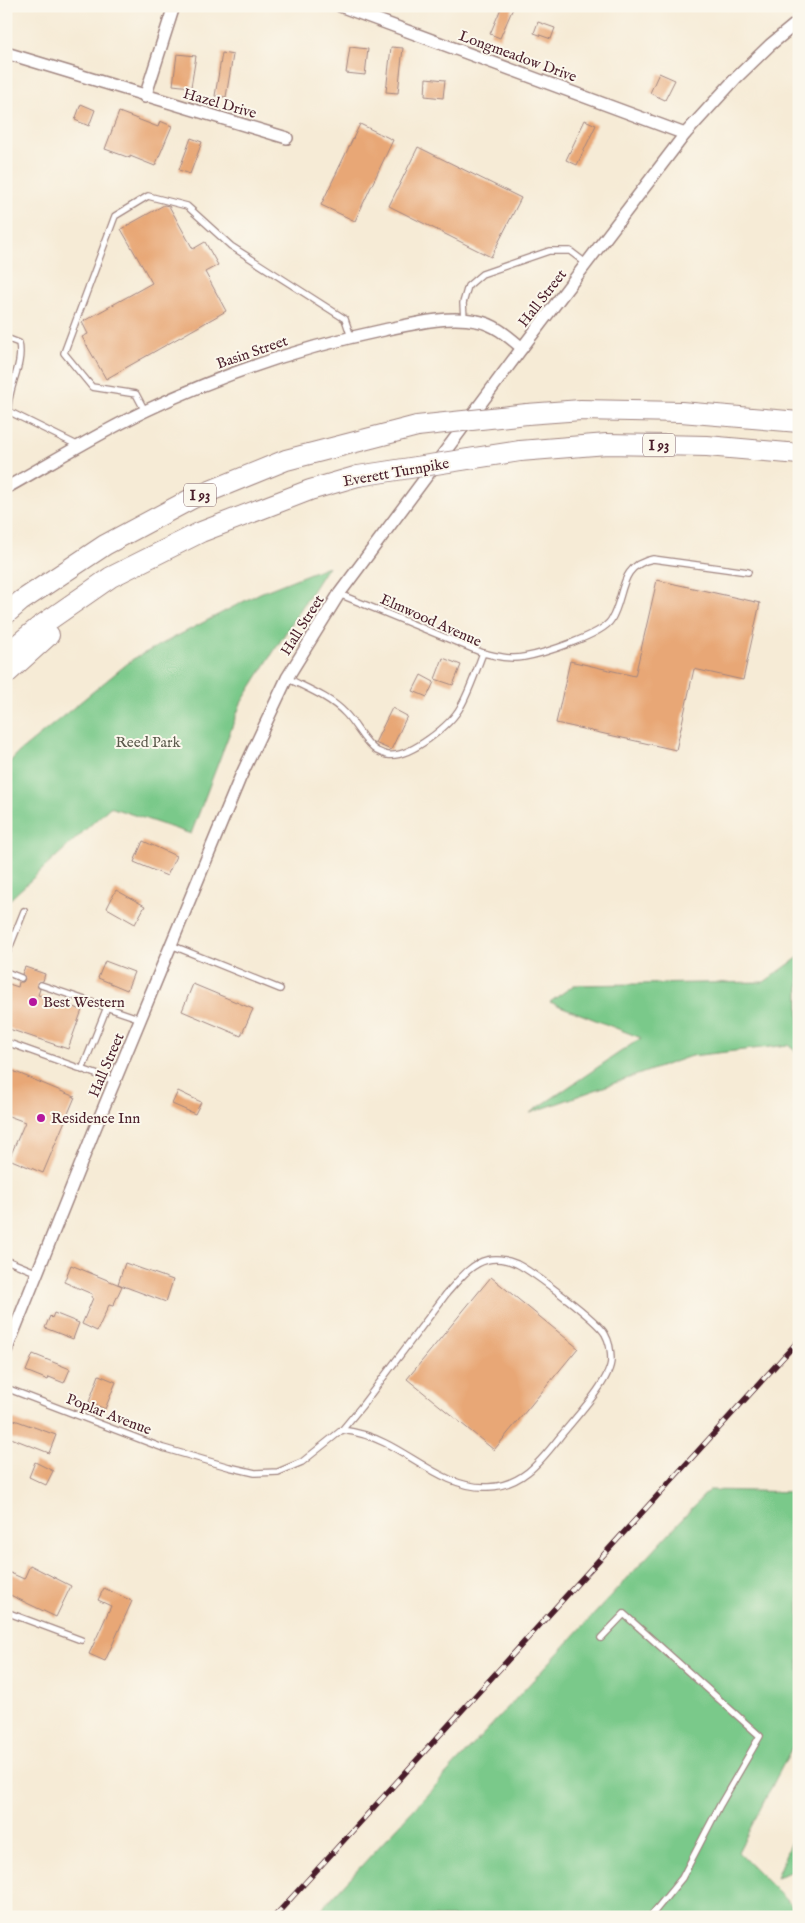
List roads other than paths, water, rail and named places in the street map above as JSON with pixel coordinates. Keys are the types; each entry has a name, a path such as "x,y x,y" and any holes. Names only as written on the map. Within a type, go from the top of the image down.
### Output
{"highway":[{"name":"I 93","path":"6,614 22,601 105,545 193,498 286,460 417,426 581,410 681,412 799,422"},
{"name":"Everett Turnpike","path":"6,654 39,627 111,577 201,532 310,490 358,476 520,451 606,444 707,446 799,454"},
{"path":"6,674 111,577"}],"street":[{"path":"145,96 174,6"},
{"name":"Longmeadow Drive","path":"340,6 685,134"},
{"name":"Hall Street","path":"6,1351 171,945 255,744 287,678 339,594 522,348 685,134 736,78 770,45 799,21"},
{"name":"Hazel Drive","path":"6,53 287,138"},
{"name":"Basin Street","path":"6,488 145,411 250,368 352,337 409,325 464,320 478,321 491,325 522,348"}],"lane":[{"path":"145,411 136,394 92,387 64,353 115,216 148,196 187,206 231,246 345,319 352,337"},
{"path":"464,320 464,303 468,286 482,274 549,251 570,251 587,264"},
{"path":"6,338 19,343 22,353 7,400 8,411 79,446"},
{"path":"483,654 506,658 524,657 603,630 611,620 624,581 640,561 653,559 748,572"},
{"name":"Elmwood Avenue","path":"287,678 334,703 345,713 376,750 387,756 410,750 442,730 461,707 483,654 339,594"},
{"path":"6,956 24,911"},
{"path":"171,945 280,989"},
{"path":"6,972 21,978"},
{"path":"41,985 141,1019"},
{"path":"82,1070 107,1007"},
{"path":"6,1042 116,1081"},
{"path":"6,1260 38,1273"},
{"name":"Poplar Avenue","path":"6,1388 164,1448 229,1468 255,1473 278,1472 302,1462 342,1430 447,1293 476,1264 488,1260 501,1260 514,1263 529,1271 594,1322 604,1333 609,1345 611,1360 608,1374 599,1387 542,1460 527,1474 506,1485 472,1487 452,1480 386,1443 361,1433 342,1430"},
{"path":"6,1612 80,1640"},
{"path":"601,1638 624,1614 760,1736 720,1805 682,1878 650,1917"}],"railway":[{"path":"274,1917 799,1340"}],"place":[{"name":"Best Western","path":"33,1002"},
{"name":"Residence Inn","path":"41,1118"}],"park label":[{"name":"Reed Park","path":"148,742"}]}
